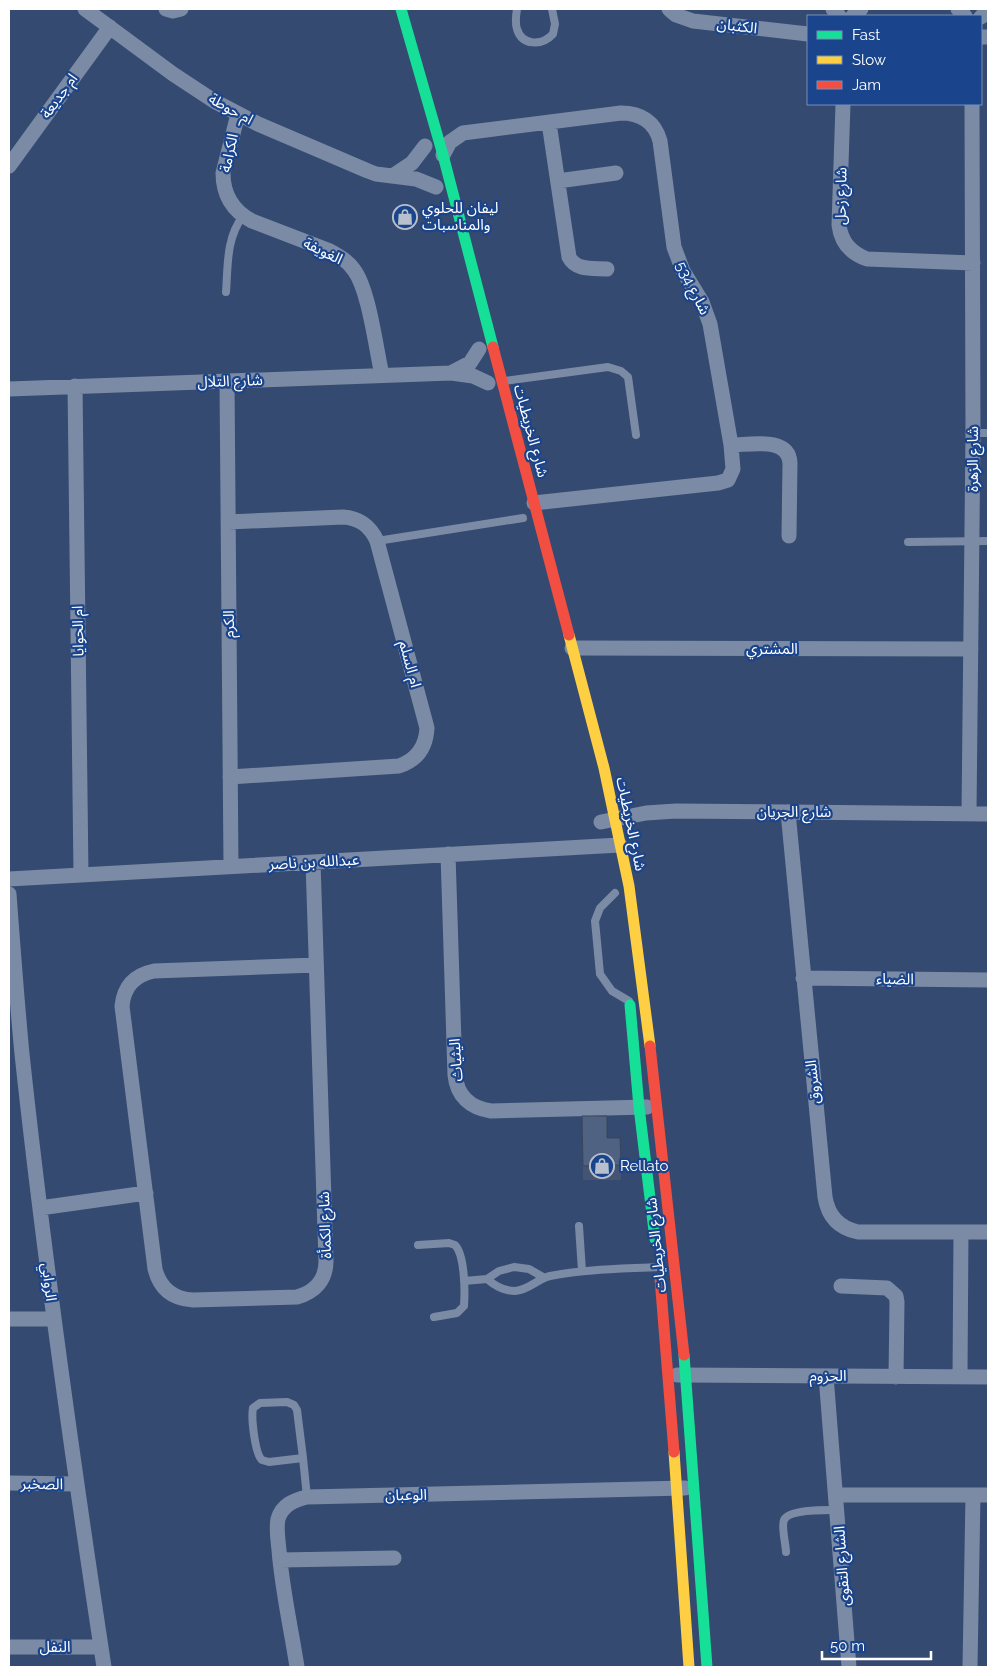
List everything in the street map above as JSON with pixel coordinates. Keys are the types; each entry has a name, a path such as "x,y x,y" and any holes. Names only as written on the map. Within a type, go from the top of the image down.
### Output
{"street":[{"name":"ام حوطة","path":"85,9 187,83 238,114 368,171 376,174 416,179 437,191"},
{"path":"166,9 173,11 181,9"},
{"name":"شارع الخريطيات","path":"401,9 433,118 437,191"},
{"name":"الكثبان","path":"668,9 693,21 807,34"},
{"name":"ام جديعة","path":"9,166 110,27"},
{"name":"شارع زحل","path":"843,105 839,225 847,247 867,259 973,263"},
{"name":"شارع الزهرة","path":"969,813 972,541 981,433 973,263 972,105"},
{"name":"شارع 534","path":"463,133 629,113 643,117 654,127 658,134 674,247 683,271 702,302 710,324 731,445 732,473 728,480 724,482 526,510"},
{"name":"الكرامة","path":"238,114 224,164 223,183 229,200 243,216"},
{"path":"433,118 447,127 463,133"},
{"path":"549,122 571,261 578,267 607,268"},
{"path":"435,163 450,142 463,133"},
{"path":"394,175 412,163 424,141"},
{"name":"شارع الخريطيات","path":"424,141 435,163 489,378 526,510 572,648 604,768 607,833 629,886 638,947 686,1375 707,1667"},
{"path":"558,181 616,173"},
{"name":"الغويفة","path":"243,216 262,226 339,255 354,269 363,286 382,375"},
{"path":"452,373 470,363 477,344"},
{"name":"شارع الخريطيات","path":"477,344 489,378"},
{"name":"شارع التلال","path":"9,389 452,373 489,378"},
{"name":"الكرم","path":"227,381 230,866"},
{"name":"ام الحوايا","path":"75,386 81,875"},
{"path":"731,445 774,445 782,447 788,454 790,463 789,536"},
{"name":"شارع الخريطيات","path":"526,510 527,534"},
{"name":"ام السلم","path":"228,522 350,517 367,526 377,541 426,721 426,736 422,749 406,764 392,767 230,777"},
{"name":"المشتري","path":"572,648 971,650"},
{"name":"شارع الجريان","path":"607,833 669,811 988,814"},
{"name":"الشروق","path":"788,812 802,978 824,1197 832,1218 844,1227 858,1232 988,1232"},
{"name":"عبدالله بن ناصر","path":"9,879 448,854 607,833"},
{"name":"اليثياث","path":"448,854 455,1075 456,1083 463,1097 475,1107 491,1111 656,1107"},
{"name":"شارع الكمأة","path":"313,862 326,1269 321,1282 310,1292 297,1297 193,1300 178,1298 160,1283 155,1269 122,1006 123,997 131,982 138,976 154,971 316,965"},
{"path":"614,888 618,912"},
{"name":"الروابي","path":"9,894 15,1052 40,1208 76,1484 104,1667"},
{"name":"الضياء","path":"802,978 988,980"},
{"name":"شارع الخريطيات","path":"628,988 639,1107 658,1257 677,1488 689,1667"},
{"path":"40,1208 146,1194"},
{"path":"960,1377 961,1232"},
{"path":"841,1286 887,1288 896,1296 896,1377"},
{"path":"9,1319 54,1319"},
{"name":"الحزوم","path":"668,1375 988,1377"},
{"name":"الشارع التقوى","path":"826,1376 850,1667"},
{"name":"الصخبر","path":"9,1484 76,1484"},
{"name":"الوعبان","path":"298,1667 280,1560 277,1528 281,1514 289,1503 296,1499 307,1497 694,1488"},
{"path":"837,1502 981,1495 970,1667"},
{"path":"280,1560 394,1558"},
{"name":"النفل","path":"9,1647 101,1647"}],"lane":[{"path":"517,9 516,23 519,34 533,43 544,41 553,34 555,24 552,9"},
{"path":"226,292 231,240 237,224 243,216"},
{"path":"489,378 608,367 616,368 628,377 636,436"},
{"path":"377,541 526,510"},
{"path":"908,542 988,541"},
{"path":"614,888 600,908 595,921 600,974 612,991 629,1001"},
{"path":"579,1226 582,1271"},
{"path":"418,1245 449,1242 456,1245 461,1254 464,1281 462,1309 457,1313 434,1317"},
{"path":"487,1279 500,1288 515,1291 531,1287 543,1278 658,1257"},
{"path":"464,1281 487,1279 499,1271 514,1268 529,1270 543,1278"},
{"path":"303,1458 269,1462 259,1458 252,1415 255,1406 260,1402 287,1402 294,1405 297,1410 303,1458 307,1497"},
{"path":"786,1552 783,1526 784,1520 789,1515 837,1502"}],"building":[{"name":"Rellato","path":"582,1116 607,1116 607,1138 620,1138 621,1165 583,1166"}],"traffic: fast":[{"path":"401,9 443,155 493,347"},
{"path":"630,1005 639,1107 655,1239"},
{"path":"684,1355 707,1667"}],"traffic: slow":[{"path":"569,635 604,768 629,886 650,1046"},
{"path":"674,1452 689,1667"}],"traffic: jam":[{"path":"493,347 569,635"},
{"path":"650,1046 684,1355"},
{"path":"660,1278 674,1452"}],"place":[{"name":"ليفان للحلوي والمناسبات","path":"405,217"},
{"name":"Rellato","path":"602,1166"}]}
